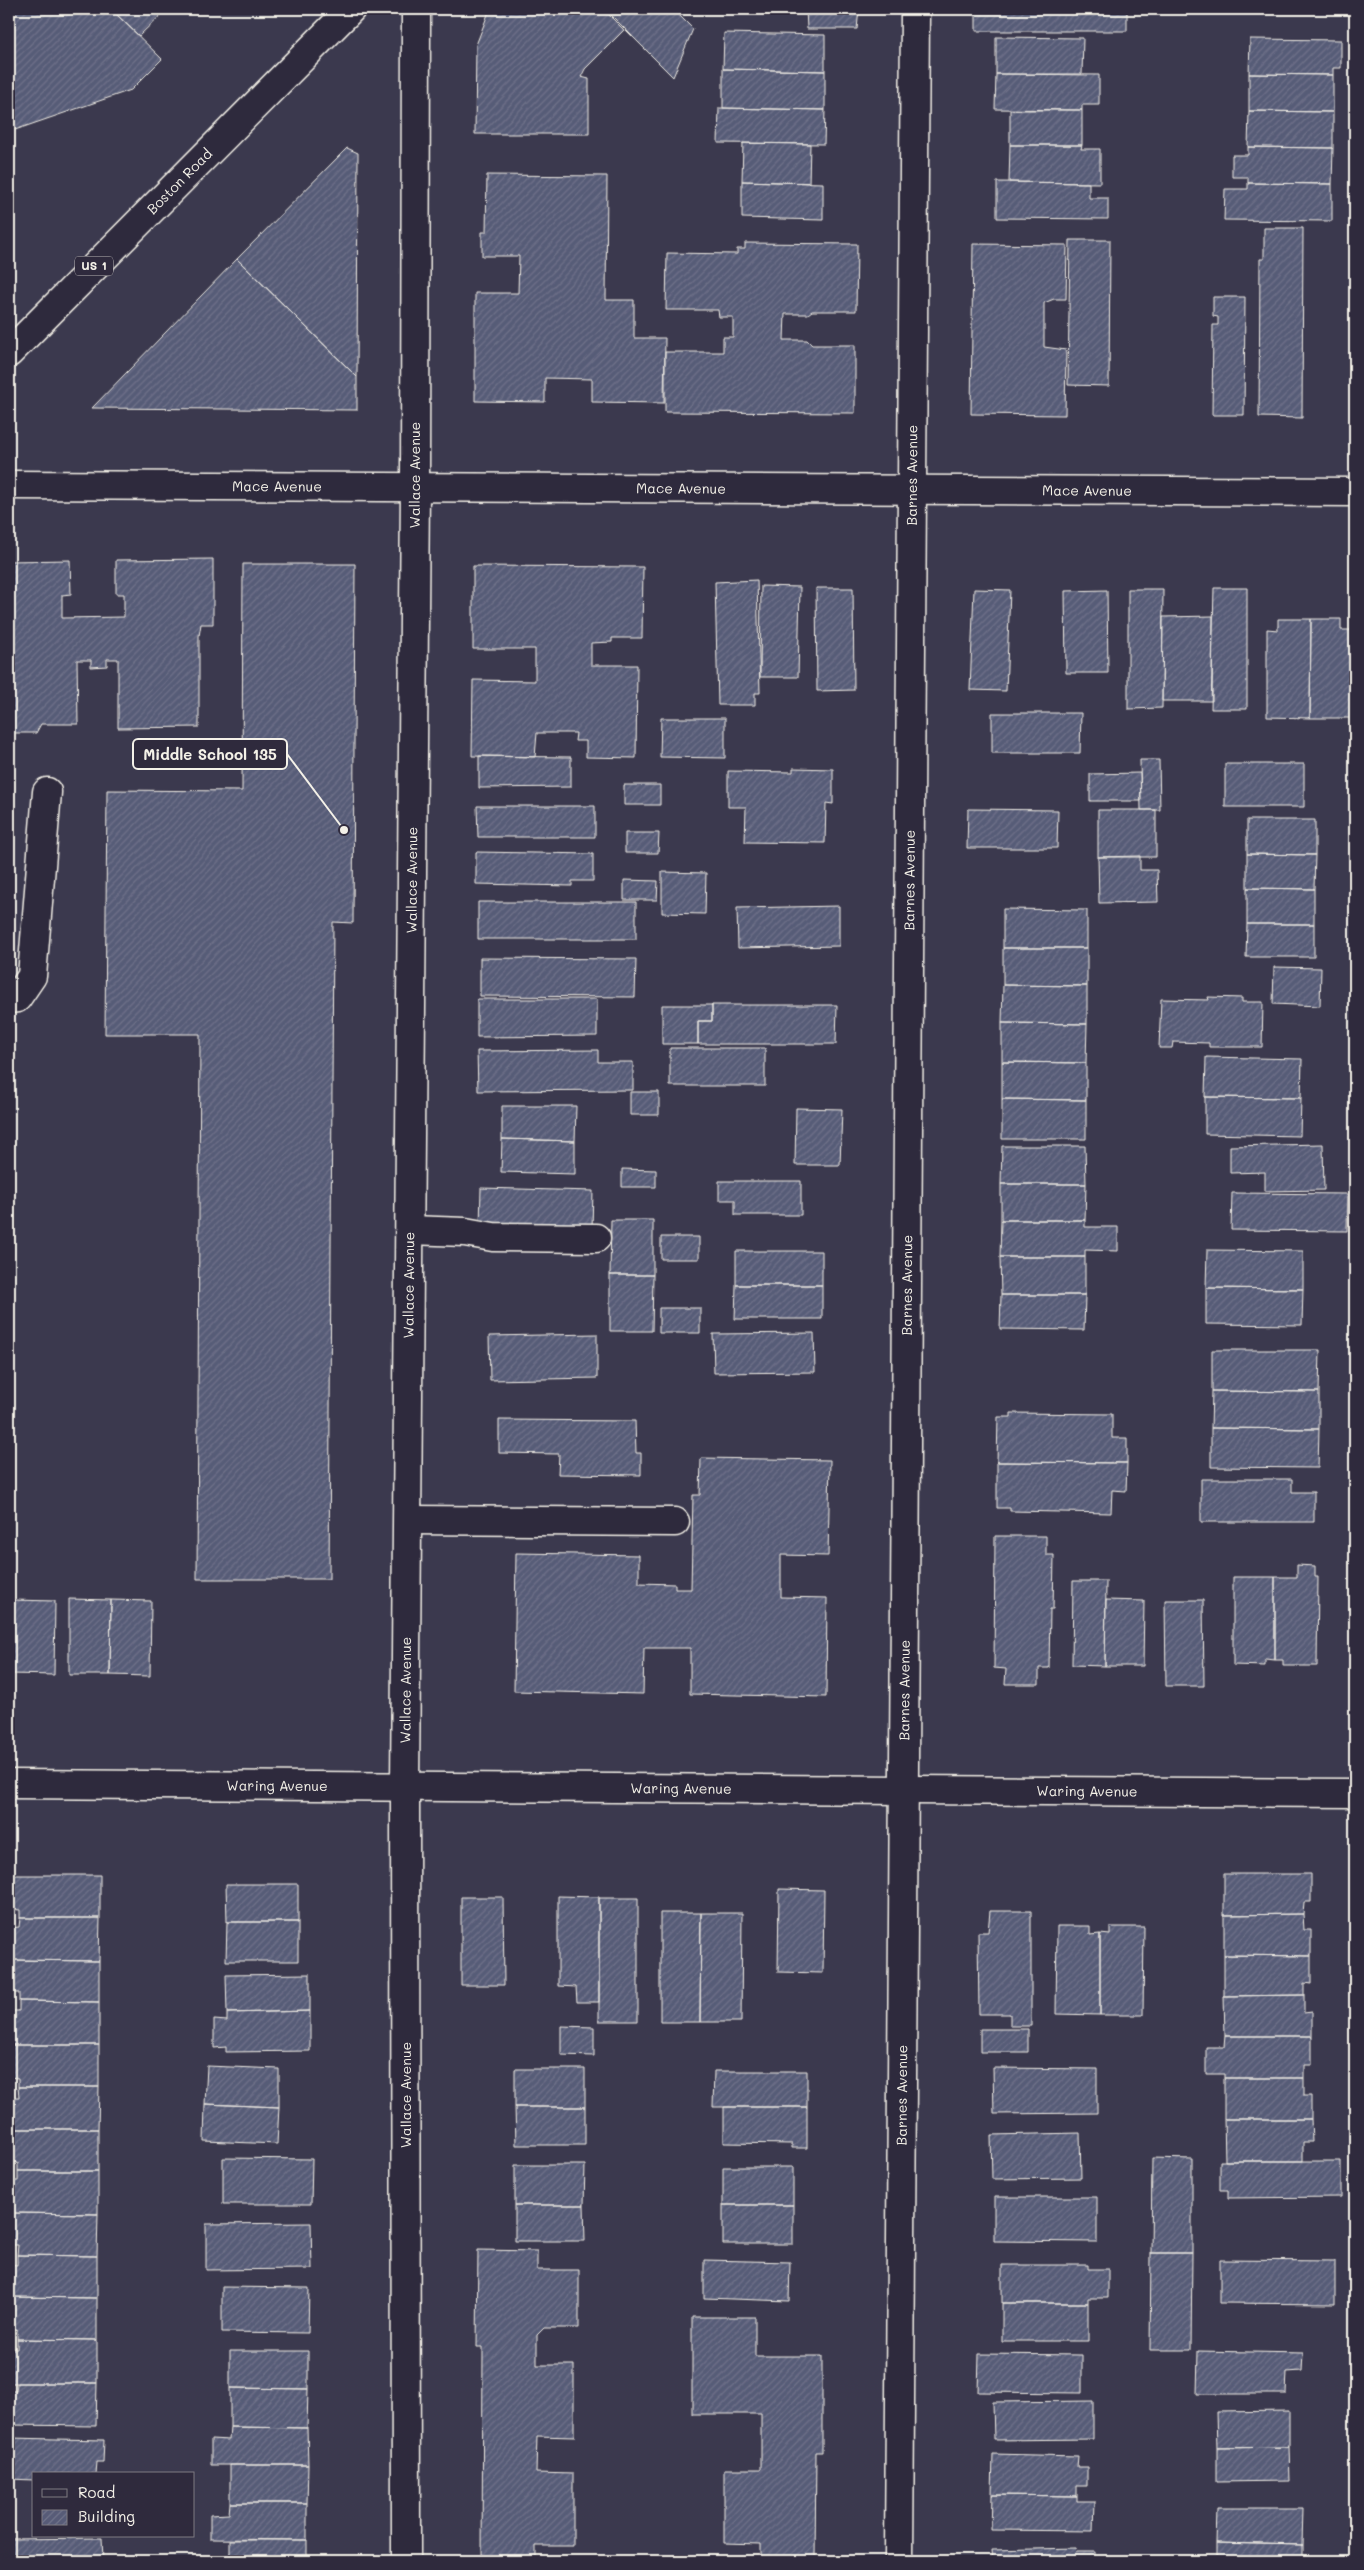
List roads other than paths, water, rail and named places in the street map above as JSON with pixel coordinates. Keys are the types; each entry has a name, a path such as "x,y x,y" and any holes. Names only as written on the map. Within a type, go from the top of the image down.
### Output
{"street":[{"name":"Boston Road","path":"9,353 351,9"},
{"name":"Wallace Avenue","path":"406,2561 406,1787 415,486 416,9"},
{"name":"Barnes Avenue","path":"899,2561 915,9"},
{"name":"Mace Avenue","path":"9,485 913,488 1355,492"},
{"path":"9,999 18,998 32,976 47,792"},
{"path":"410,1230 465,1232 493,1237 596,1238"},
{"path":"408,1520 675,1522"},
{"name":"Waring Avenue","path":"9,1784 1355,1793"}],"place":[{"name":"Middle School 135","path":"344,830"}]}
